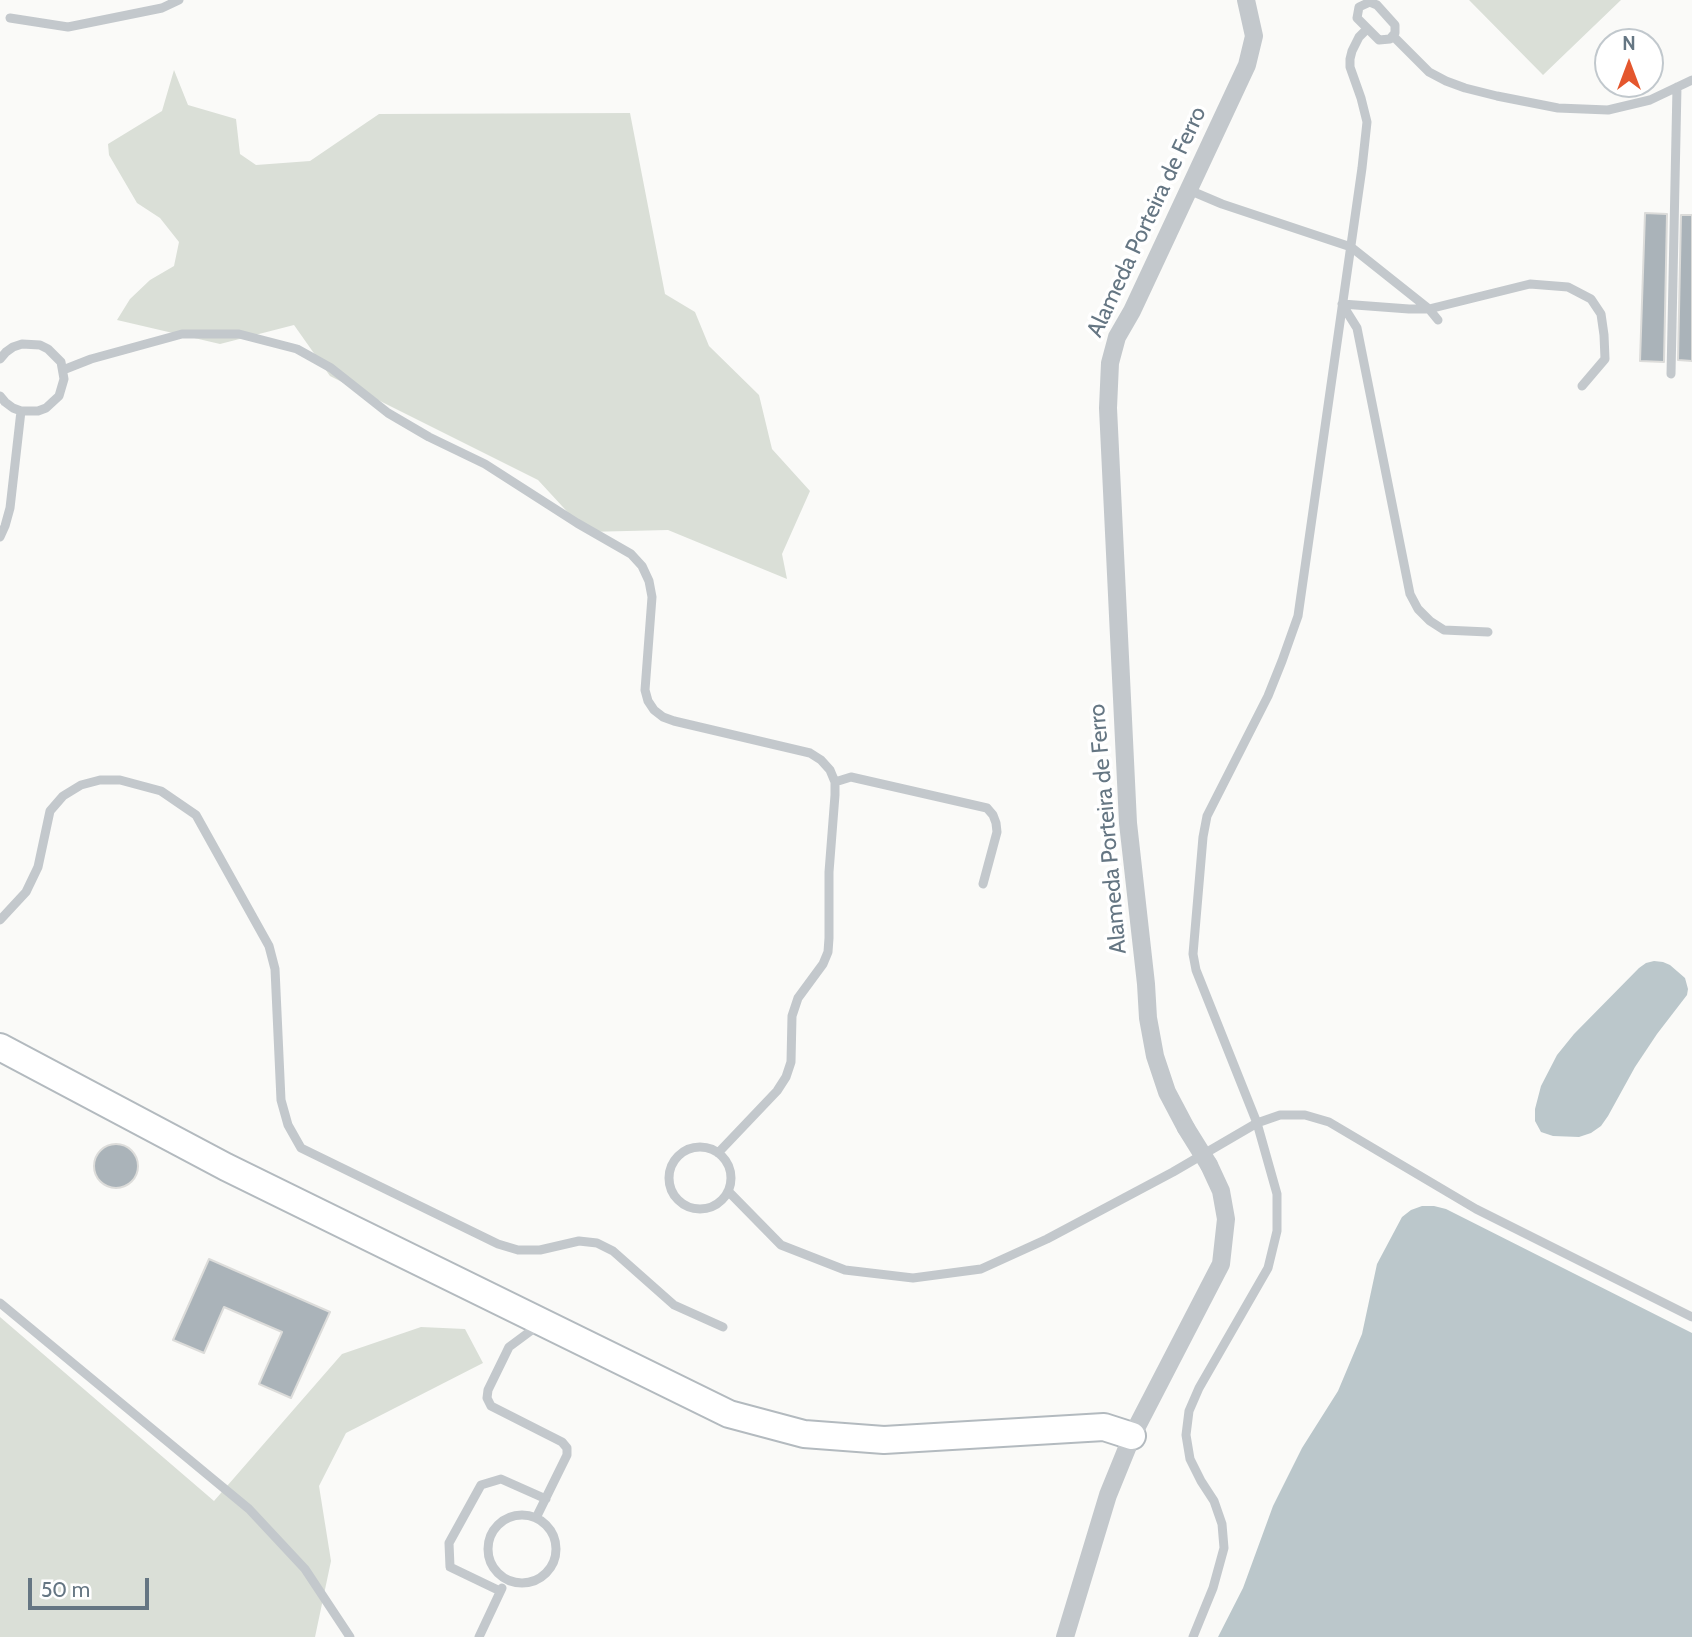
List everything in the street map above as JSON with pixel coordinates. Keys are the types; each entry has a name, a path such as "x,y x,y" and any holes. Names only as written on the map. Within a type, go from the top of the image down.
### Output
{"street":[{"name":"Alameda Porteira de Ferro","path":"1065,1637 1108,1495 1132,1436 1221,1264 1226,1219 1221,1191 1209,1165 1167,1092 1155,1056 1148,1018 1128,824 1108,408 1110,363 1117,337 1132,311 1247,65 1254,36 1245,0"},
{"path":"0,1047 226,1167 729,1414 804,1434 884,1440 1104,1427 1132,1436"}],"lane":[{"path":"10,18 68,27 162,8 179,0"},
{"path":"1370,2 1377,5 1395,25 1393,36 1379,40 1357,18 1356,3 1370,2"},
{"path":"1193,1637 1213,1588 1224,1548 1222,1524 1214,1501 1190,1459 1186,1435 1189,1411 1199,1388 1268,1268 1277,1231 1277,1194 1257,1123 1192,954 1203,837 1206,816 1268,695 1298,616 1367,122 1350,59 1359,37 1367,29"},
{"path":"1393,36 1429,72 1446,82 1497,96 1558,108 1608,110 1650,100 1692,80"},
{"path":"1671,374 1677,87"},
{"path":"1189,190 1222,204 1350,247 1429,309 1438,320"},
{"path":"1342,304 1429,309 1530,284 1568,287 1591,299 1601,314 1604,335 1605,359 1582,386"},
{"path":"1342,304 1357,328 1410,594 1418,609 1444,630 1488,632"},
{"path":"64,370 90,359 182,334 239,334 297,349 331,368 388,413 429,437 485,464 576,523 631,554 642,566 652,597 645,690 654,710 663,717 810,753 830,770 835,782 835,795 829,872 828,952 823,964 798,998 792,1016 791,1062 786,1077 777,1091 718,1153"},
{"path":"0,396 21,411 38,411 53,403 62,388 64,370 55,354 40,345 22,344 2,353"},
{"path":"0,537 10,508 21,411"},
{"path":"835,782 850,778 987,808 993,815 996,832 983,884"},
{"path":"0,920 26,892 38,867 50,811 64,796 81,785 100,780 120,780 161,791 196,815 269,946 275,969 281,1100 288,1125 301,1148 498,1244 518,1250 540,1250 579,1241 597,1243 624,1259 674,1305 723,1327"},
{"path":"728,1191 781,1245 845,1270 913,1278 981,1269 1162,1178 1257,1123 1280,1115 1305,1115 1329,1122 1476,1209 1692,1317"},
{"path":"702,1147 718,1153 724,1158 731,1174 731,1183 723,1198 708,1208 699,1209 682,1203 671,1189 670,1181 670,1172 678,1157 702,1147"},
{"path":"0,1303 249,1509 306,1569 350,1637"},
{"path":"536,1518 567,1455 567,1448 562,1442 491,1406 487,1398 488,1390 509,1347 542,1322"},
{"path":"500,1591 450,1567 449,1543 481,1485 501,1479 546,1499"},
{"path":"527,1515 536,1518 551,1531 555,1540 556,1549 550,1568 535,1580 525,1583 507,1579 492,1566 488,1547 490,1538 500,1523 508,1518 527,1515"},
{"path":"479,1637 507,1579"}],"shaded area":[{"path":"1469,0 1621,0 1543,75"},
{"path":"174,70 188,105 236,119 240,154 256,165 310,161 379,114 630,113 665,294 695,312 709,346 759,395 772,449 810,491 782,554 787,579 668,530 586,532 538,480 330,376 294,325 220,344 117,320 130,299 150,280 174,266 179,242 160,218 137,203 109,155 108,144 162,111"},
{"path":"1654,961 1670,965 1685,978 1687,995 1635,1067 1608,1116 1601,1126 1579,1137 1553,1136 1541,1132 1535,1121 1535,1109 1541,1086 1557,1055 1639,968"},
{"path":"1422,1206 1446,1209 1692,1333 1692,1637 1218,1637 1243,1588 1273,1506 1302,1448 1338,1391 1362,1334 1377,1264 1402,1217"},
{"path":"0,1317 214,1501 342,1354 421,1327 465,1329 483,1363 346,1433 319,1486 331,1561 315,1637 0,1637"}],"building":[{"path":"1645,213 1667,214 1664,362 1640,361"},
{"path":"1681,215 1692,215 1692,361 1678,360"},
{"path":"116,1144 132,1150 138,1166 132,1182 116,1188 100,1182 94,1166 100,1150"},
{"path":"209,1259 330,1312 291,1398 259,1384 282,1332 224,1307 204,1353 173,1340"}]}
